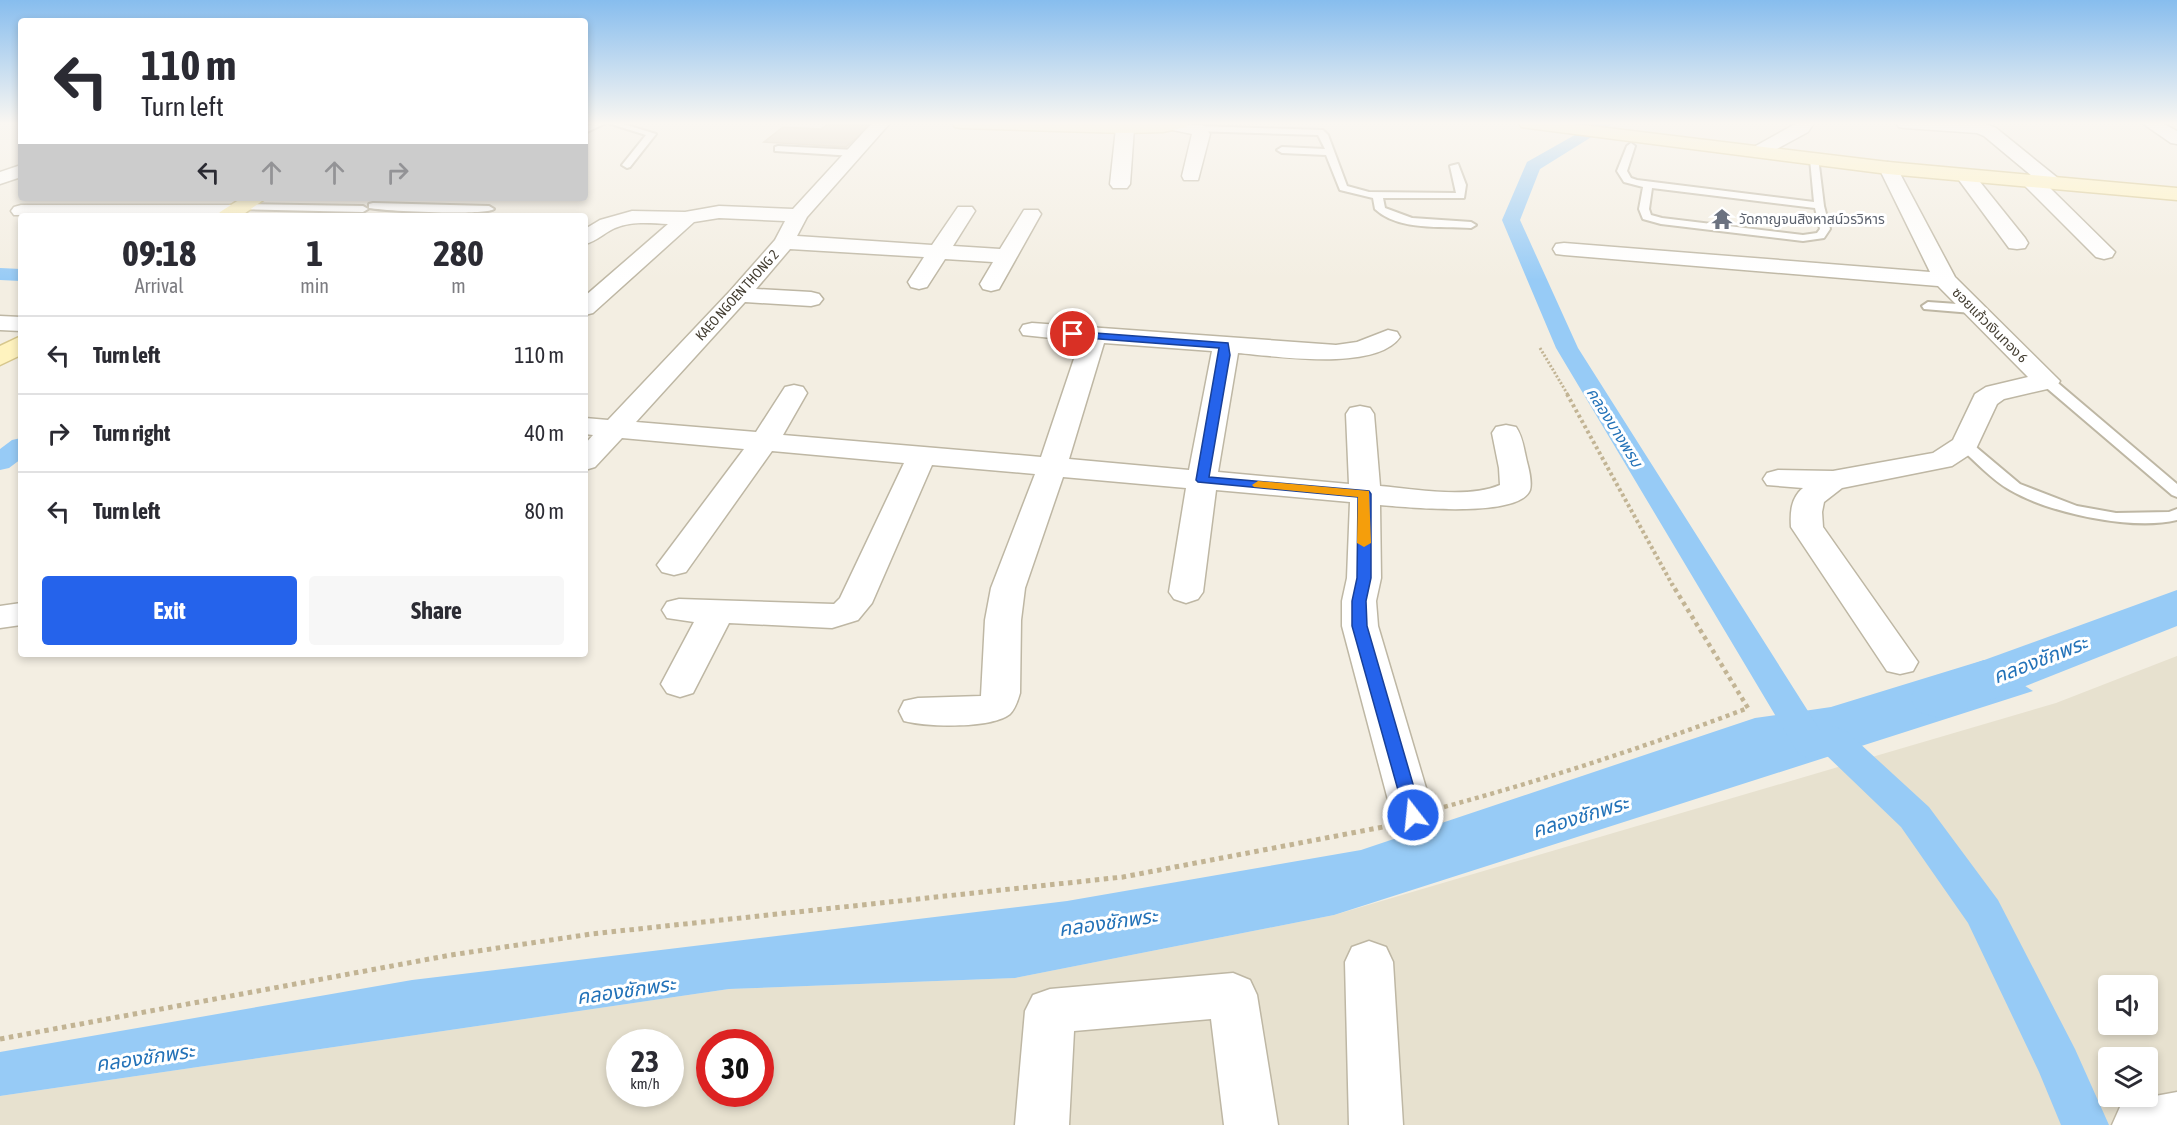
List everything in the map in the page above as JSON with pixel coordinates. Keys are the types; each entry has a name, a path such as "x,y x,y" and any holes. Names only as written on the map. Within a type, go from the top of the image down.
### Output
{"street":[{"name":"KAEO NGOEN THONG 2","path":"588,458 739,295 784,242 798,215 834,176"},
{"path":"1120,184 1122,176"},
{"name":"ซอยแก้วเงินทอง 6","path":"1892,176 1945,280 2047,381"},
{"path":"1960,176 2177,194"},
{"path":"1965,176 2017,243"},
{"path":"2034,176 2104,252"},
{"path":"21,211 240,208"},
{"path":"588,236 607,224 632,217 687,218 709,212 798,215"},
{"path":"919,282 941,252 965,212"},
{"path":"991,284 1030,214"},
{"path":"588,305 687,218"},
{"path":"784,242 1008,256"},
{"path":"1564,249 1945,280"},
{"path":"739,295 811,299"},
{"path":"0,323 18,324"},
{"path":"1032,330 1336,353 1364,348 1388,337"},
{"path":"918,711 984,710 997,704 1000,693 1003,620 1008,588 1052,467 1094,335"},
{"path":"1186,592 1202,480 1225,355 1224,345"},
{"path":"0,357 18,346"},
{"path":"1778,479 1833,480 1942,460 1965,445 1986,400 1995,393 2047,381"},
{"path":"674,565 764,442 794,393"},
{"path":"1360,414 1365,494 1364,578 1359,601 1360,626 1413,815"},
{"path":"588,426 1443,501 1472,500 1504,495 1515,489 1514,468 1506,434"},
{"path":"679,610 832,617 846,612 855,603 922,455"},
{"path":"1833,480 1810,498 1806,512 1807,526 1900,662"},
{"path":"680,684 717,612"},
{"path":"0,617 18,614"},
{"path":"1369,962 1376,1125"},
{"path":"1042,1125 1050,1011 1233,995 1251,1125"},
{"path":"2139,1125 2177,1118"}],"lane":[{"path":"1338,176 1343,188 1353,192 1378,195 1467,215"},
{"path":"1458,176 1467,215"},
{"path":"1624,176 1627,180 1648,185 1819,206"},
{"path":"1648,185 1644,209 1647,217 1661,221 1803,238 1820,236 1825,229 1819,206 1816,176"},
{"path":"1378,195 1380,209 1401,219 1467,215"},
{"path":"363,210 387,201"},
{"path":"240,208 282,212 489,209"},
{"path":"1928,306 1972,309"},
{"path":"2047,381 2177,492"},
{"path":"1965,445 2015,487 2073,510 2116,518 2172,517 2177,514"}],"path":[{"path":"0,1039 451,955 591,934 1123,877 1353,835 1387,826 1413,815 1534,781 1688,731 1748,708 1655,557 1590,433 1540,348"}],"shaded area":[{"path":"2177,656 2177,1125 0,1125 0,1096 729,989 1015,978 1334,915 2056,703"}],"water":[{"path":"1984,660 2033,691 1334,915 1015,978 729,989 0,1096 0,1052 412,980 1067,901 1361,850 1755,718 1831,707"}],"waterway":[{"name":"คลองบางพรม","path":"1529,176 1511,220 1567,348 1812,746"},
{"path":"0,274 18,275"},
{"path":"0,462 18,448"},
{"name":"คลองชักพระ","path":"1939,698 2177,607"},
{"path":"1832,739 1915,817 1983,912 2059,1064 2085,1125"}],"slow traffic":[{"path":"1258,485 1365,494 1364,543"}],"place":[{"name":"วัดกาญจนสิงหาสน์วรวิหาร","path":"1722,219"}],"route":[{"path":"1073,334 1224,345 1225,355 1202,480 1365,494 1364,578 1359,601 1360,626 1413,815"}]}
